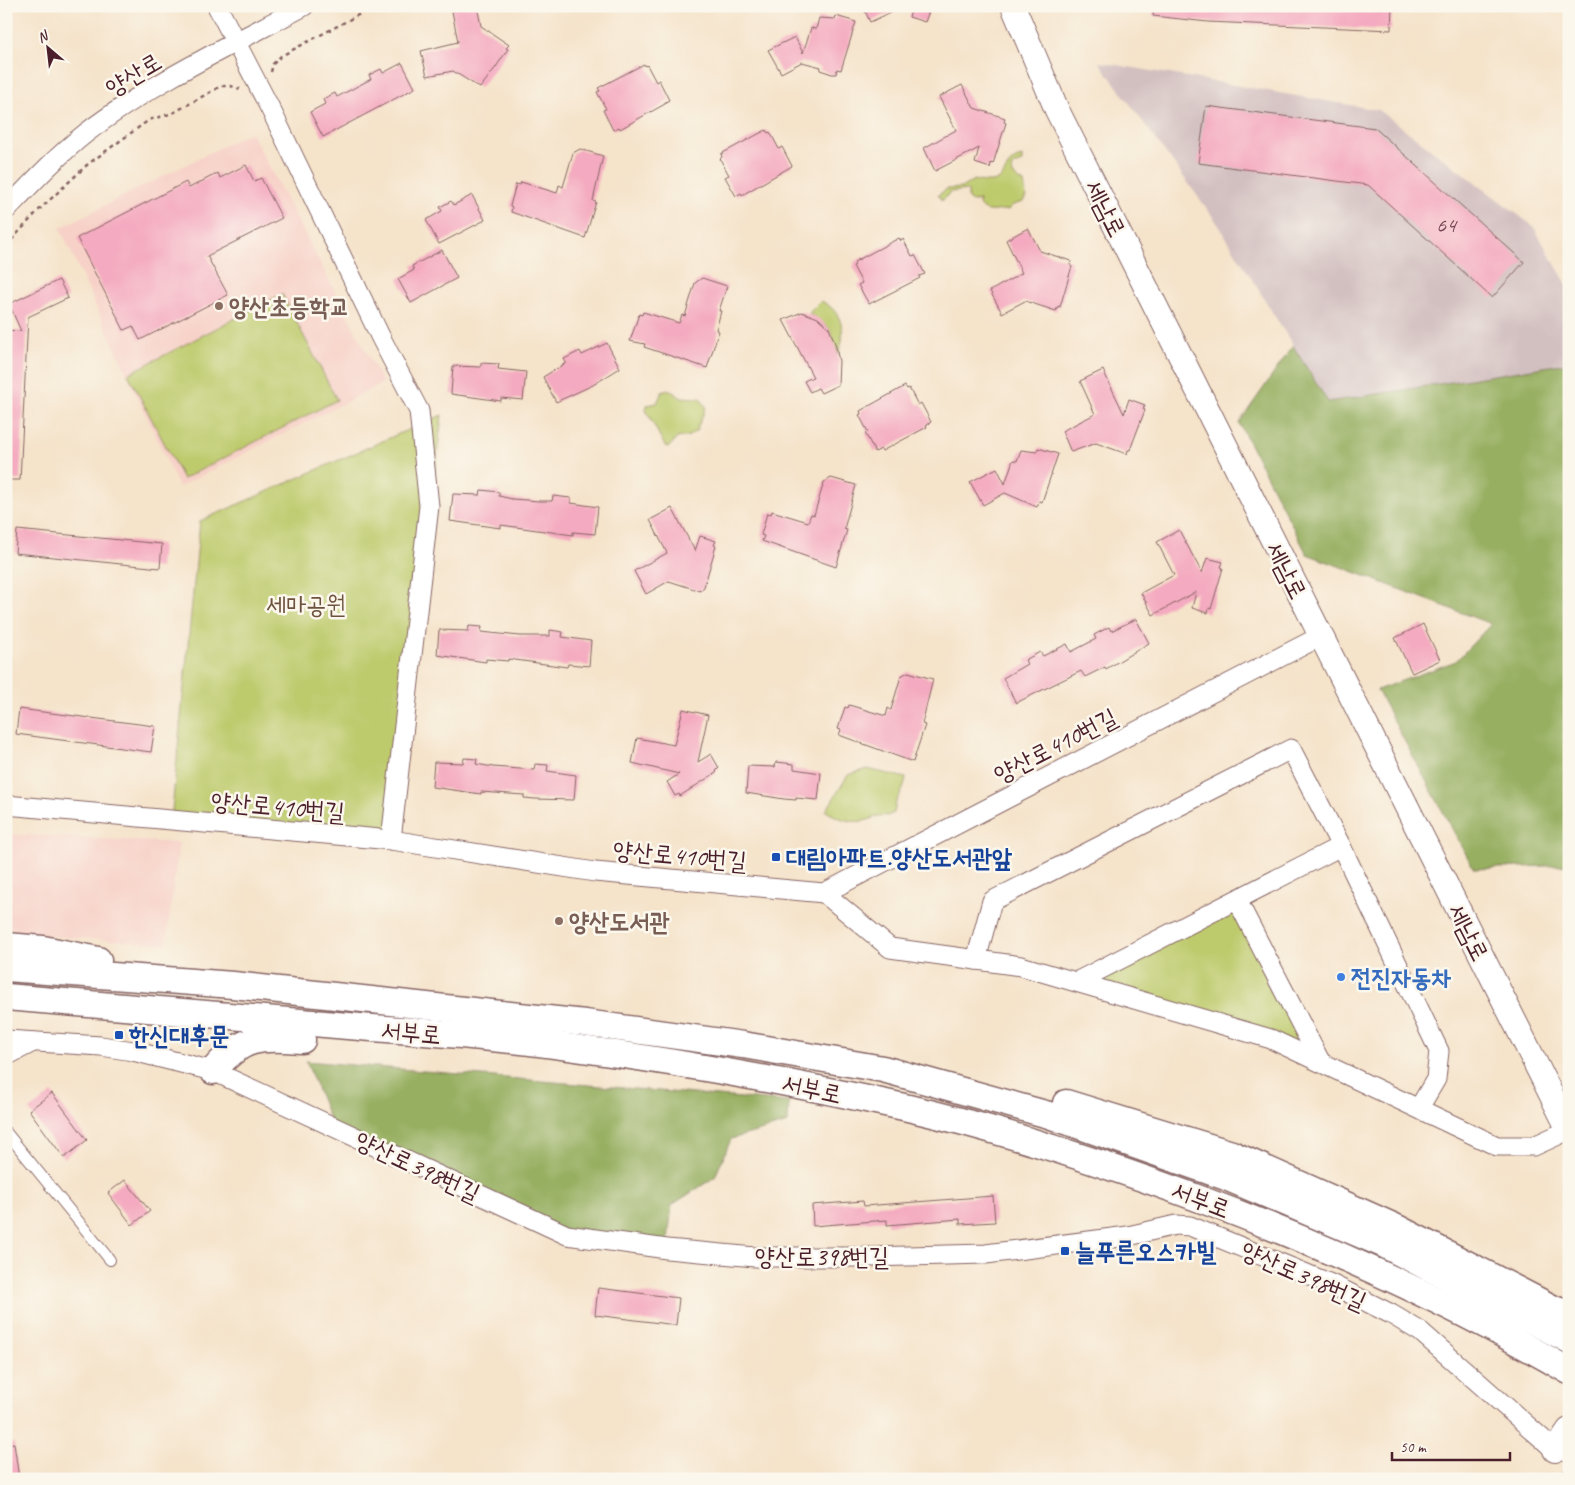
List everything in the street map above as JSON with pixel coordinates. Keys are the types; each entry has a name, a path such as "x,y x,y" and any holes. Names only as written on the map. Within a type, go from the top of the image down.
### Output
{"main road":[{"path":"6,946 43,950 233,986"},
{"name":"서부로","path":"6,968 233,986 585,1023 743,1045 883,1069 1049,1115 1226,1177 1383,1244 1569,1340"},
{"name":"서부로","path":"6,997 444,1034 572,1047 743,1074 907,1108 1050,1146 1158,1183 1268,1224 1376,1270 1474,1318 1569,1371"},
{"path":"213,1072 227,1054 245,1043 266,1038 387,1046 444,1034"},
{"path":"883,1069 957,1074 1075,1106 1232,1154 1397,1228 1554,1309 1569,1314"}],"street":[{"path":"217,6 272,112 381,338 419,411 429,506 391,840"},
{"name":"양산로","path":"6,210 43,172 86,133 132,100 304,6"},
{"name":"세남로","path":"1012,6 1057,110 1569,1130"},
{"name":"양산로410번길","path":"6,805 391,840 595,872 824,893 1321,636"},
{"path":"976,960 992,901 1291,749 1341,846 1439,1051 1436,1079 1420,1108"},
{"path":"1076,982 1341,846"},
{"path":"824,893 890,948 1020,966 1271,1039 1497,1146 1534,1146 1569,1130"},
{"path":"1237,900 1320,1061"},
{"name":"양산로398번길","path":"6,1040 134,1051 213,1072 567,1235 667,1249 755,1257 868,1257 986,1254 1128,1236 1176,1224 1190,1226 1331,1284 1391,1314 1421,1332 1564,1457"},
{"path":"6,1056 34,1042"},
{"path":"1564,1457 1569,1430"}],"lane":[{"path":"6,1132 110,1260"}],"path":[{"path":"272,76 274,64 281,56 375,6"},
{"path":"6,246 38,211 88,164 149,120 173,113 221,86 236,86 243,92"},
{"path":"1560,1479 1564,1457"}],"shaded area":[{"path":"1099,62 1379,110 1533,226 1569,288 1569,363 1328,402 1216,221"},
{"name":"양산초등학교","path":"251,132 383,383 179,487 60,228"},
{"path":"6,834 179,843 166,944 6,933"}],"green space":[{"path":"1022,157 1022,162 1013,165 1011,170 1014,176 1024,183 1026,196 1023,202 1013,205 1008,210 985,210 979,205 979,200 972,202 968,199 968,190 950,192 942,201 938,195 947,189 961,188 974,180 995,181 1004,174 1014,160"},
{"path":"282,294 337,400 183,479 128,374"},
{"path":"821,301 834,311 841,324 842,339 838,354 829,328 809,313"},
{"path":"1293,346 1328,402 1569,363 1569,865 1474,869 1377,690 1456,661 1491,624 1307,554 1239,423"},
{"path":"668,389 680,397 700,398 706,407 696,431 689,436 677,438 669,447 665,446 646,410 647,405 657,403 662,392"},
{"name":"세마공원","path":"442,415 391,840 171,821 200,521"},
{"path":"867,769 906,778 896,802 894,813 868,820 852,821 826,811 848,775"},
{"path":"1237,900 1320,1061 1076,982"},
{"path":"306,1061 789,1102 788,1123 731,1139 715,1177 672,1205 667,1249 567,1235 332,1126"}],"building":[{"path":"451,6 477,6 481,26 509,45 496,67 480,88 453,71 427,76 421,51 458,42"},
{"path":"863,6 905,6 870,22"},
{"path":"913,6 931,6 925,22 909,17"},
{"path":"1154,6 1392,6 1391,30 1208,22 1153,16"},
{"path":"836,16 856,22 841,70 837,69 836,74 832,74 820,70 821,67 802,62 781,73 768,50 795,37 803,53 811,28 816,29 819,18 835,19"},
{"path":"402,63 415,88 323,137 310,112 325,104 323,99 335,93 337,97 371,79 369,75 381,69 383,73"},
{"path":"644,64 645,66 647,65 656,82 659,80 669,100 620,129 619,127 613,130 603,110 606,109 597,92 600,91 598,88"},
{"path":"962,85 974,108 1005,118 1004,122 1006,123 990,168 975,163 979,148 935,171 924,148 956,130 939,97"},
{"path":"1206,106 1375,128 1524,262 1492,298 1368,185 1198,163"},
{"path":"766,130 768,133 770,132 779,149 782,147 792,166 742,195 741,193 736,196 725,177 729,175 720,159 722,157 721,154"},
{"path":"580,149 603,156 593,201 596,202 585,238 511,212 512,207 510,206 516,184 520,185 521,182 557,193 559,185 563,187 573,153"},
{"path":"246,165 254,181 261,178 282,218 207,256 228,295 140,340 133,326 124,330 77,238 186,182 189,188 218,173 220,178"},
{"path":"472,195 485,220 439,244 426,220 442,211 440,207 451,201 454,205"},
{"path":"1028,228 1040,251 1071,261 1070,265 1072,266 1060,307 1058,306 1056,311 1025,301 1002,313 990,291 1022,273 1006,240"},
{"path":"899,238 901,241 903,239 912,256 915,255 925,274 869,304 858,285 862,283 853,266 855,265 854,262"},
{"path":"442,250 457,278 411,303 398,279 414,270 412,266"},
{"path":"702,278 727,286 719,311 721,311 716,330 719,331 707,368 644,347 645,344 630,341 639,314 642,315 643,312 679,323 682,315 685,316 695,283"},
{"path":"59,280 68,298 28,317 20,480 6,480 6,330 21,331 9,304"},
{"path":"802,312 818,318 829,328 835,343 839,361 838,385 821,393 818,388 810,392 804,381 813,377 783,320"},
{"path":"607,343 620,368 593,385 556,402 543,377 566,363 564,359 580,351 582,355"},
{"path":"481,363 499,364 498,369 526,372 523,400 501,398 501,401 451,394 453,366 481,367"},
{"path":"1103,370 1124,414 1129,399 1145,405 1143,409 1145,410 1130,450 1128,450 1127,454 1096,443 1071,452 1062,431 1095,414 1080,381"},
{"path":"905,386 907,389 909,388 918,405 921,403 931,422 926,425 927,427 882,451 881,449 875,452 865,433 868,432 859,415 861,414 860,411"},
{"path":"1038,448 1058,454 1042,502 1039,501 1037,507 1005,493 983,505 970,482 997,468 1005,484 1013,460 1017,461 1021,450 1037,452"},
{"path":"831,478 856,485 844,529 847,530 836,567 762,541 764,536 761,535 767,513 771,514 772,511 808,522 811,514 814,515 824,482"},
{"path":"481,490 499,492 499,496 512,499 552,501 553,496 571,498 571,503 598,507 595,534 573,532 573,535 501,525 501,528 450,521 453,494 480,495"},
{"path":"672,508 695,551 700,536 716,541 704,587 700,591 669,581 646,594 634,571 667,553 650,520"},
{"path":"17,530 162,544 160,568 15,553"},
{"path":"1179,530 1202,573 1207,558 1223,562 1211,609 1209,608 1208,613 1192,608 1196,592 1153,615 1141,593 1174,575 1157,542"},
{"path":"1136,619 1149,643 1106,669 1105,667 1085,677 1081,671 1016,703 1003,678 1027,664 1025,660 1040,652 1043,656 1067,644 1071,652 1096,639 1094,635 1109,627 1111,631"},
{"path":"1423,624 1440,660 1412,673 1395,638"},
{"path":"469,626 482,627 481,632 520,636 550,636 550,630 563,632 562,637 591,641 589,666 568,664 567,667 508,659 508,661 486,659 486,662 437,655 439,630 468,631"},
{"path":"908,672 933,679 922,724 925,725 913,762 839,735 841,730 838,729 845,707 848,708 849,705 886,716 888,708 891,710 901,676"},
{"path":"19,709 155,726 151,752 16,734"},
{"path":"683,709 708,715 698,762 711,754 719,768 717,772 680,796 679,794 675,796 667,782 679,774 632,763 637,738 674,745"},
{"path":"464,758 477,759 476,764 493,767 534,770 535,764 548,765 547,771 576,775 574,800 524,798 524,795 481,792 481,794 432,787 434,762 463,763"},
{"path":"776,762 794,764 794,769 821,773 818,800 784,799 746,793 748,766 775,767"},
{"path":"52,1093 87,1140 64,1158 29,1110"},
{"path":"125,1180 150,1211 132,1225 108,1193"},
{"path":"993,1196 995,1222 960,1224 960,1219 887,1225 887,1220 813,1226 812,1205 863,1201 864,1206"},
{"path":"598,1288 679,1298 676,1325 595,1315"},
{"path":"14,1443 19,1479 6,1479 6,1444"}],"place":[{"name":"양산초등학교","path":"219,306"},
{"name":"대림아파트.양산도서관앞","path":"776,857"},
{"name":"양산도서관","path":"559,921"},
{"name":"전진자동차","path":"1341,977"},
{"name":"한신대후문","path":"119,1035"},
{"name":"늘푸른오스카빌","path":"1065,1251"}]}
